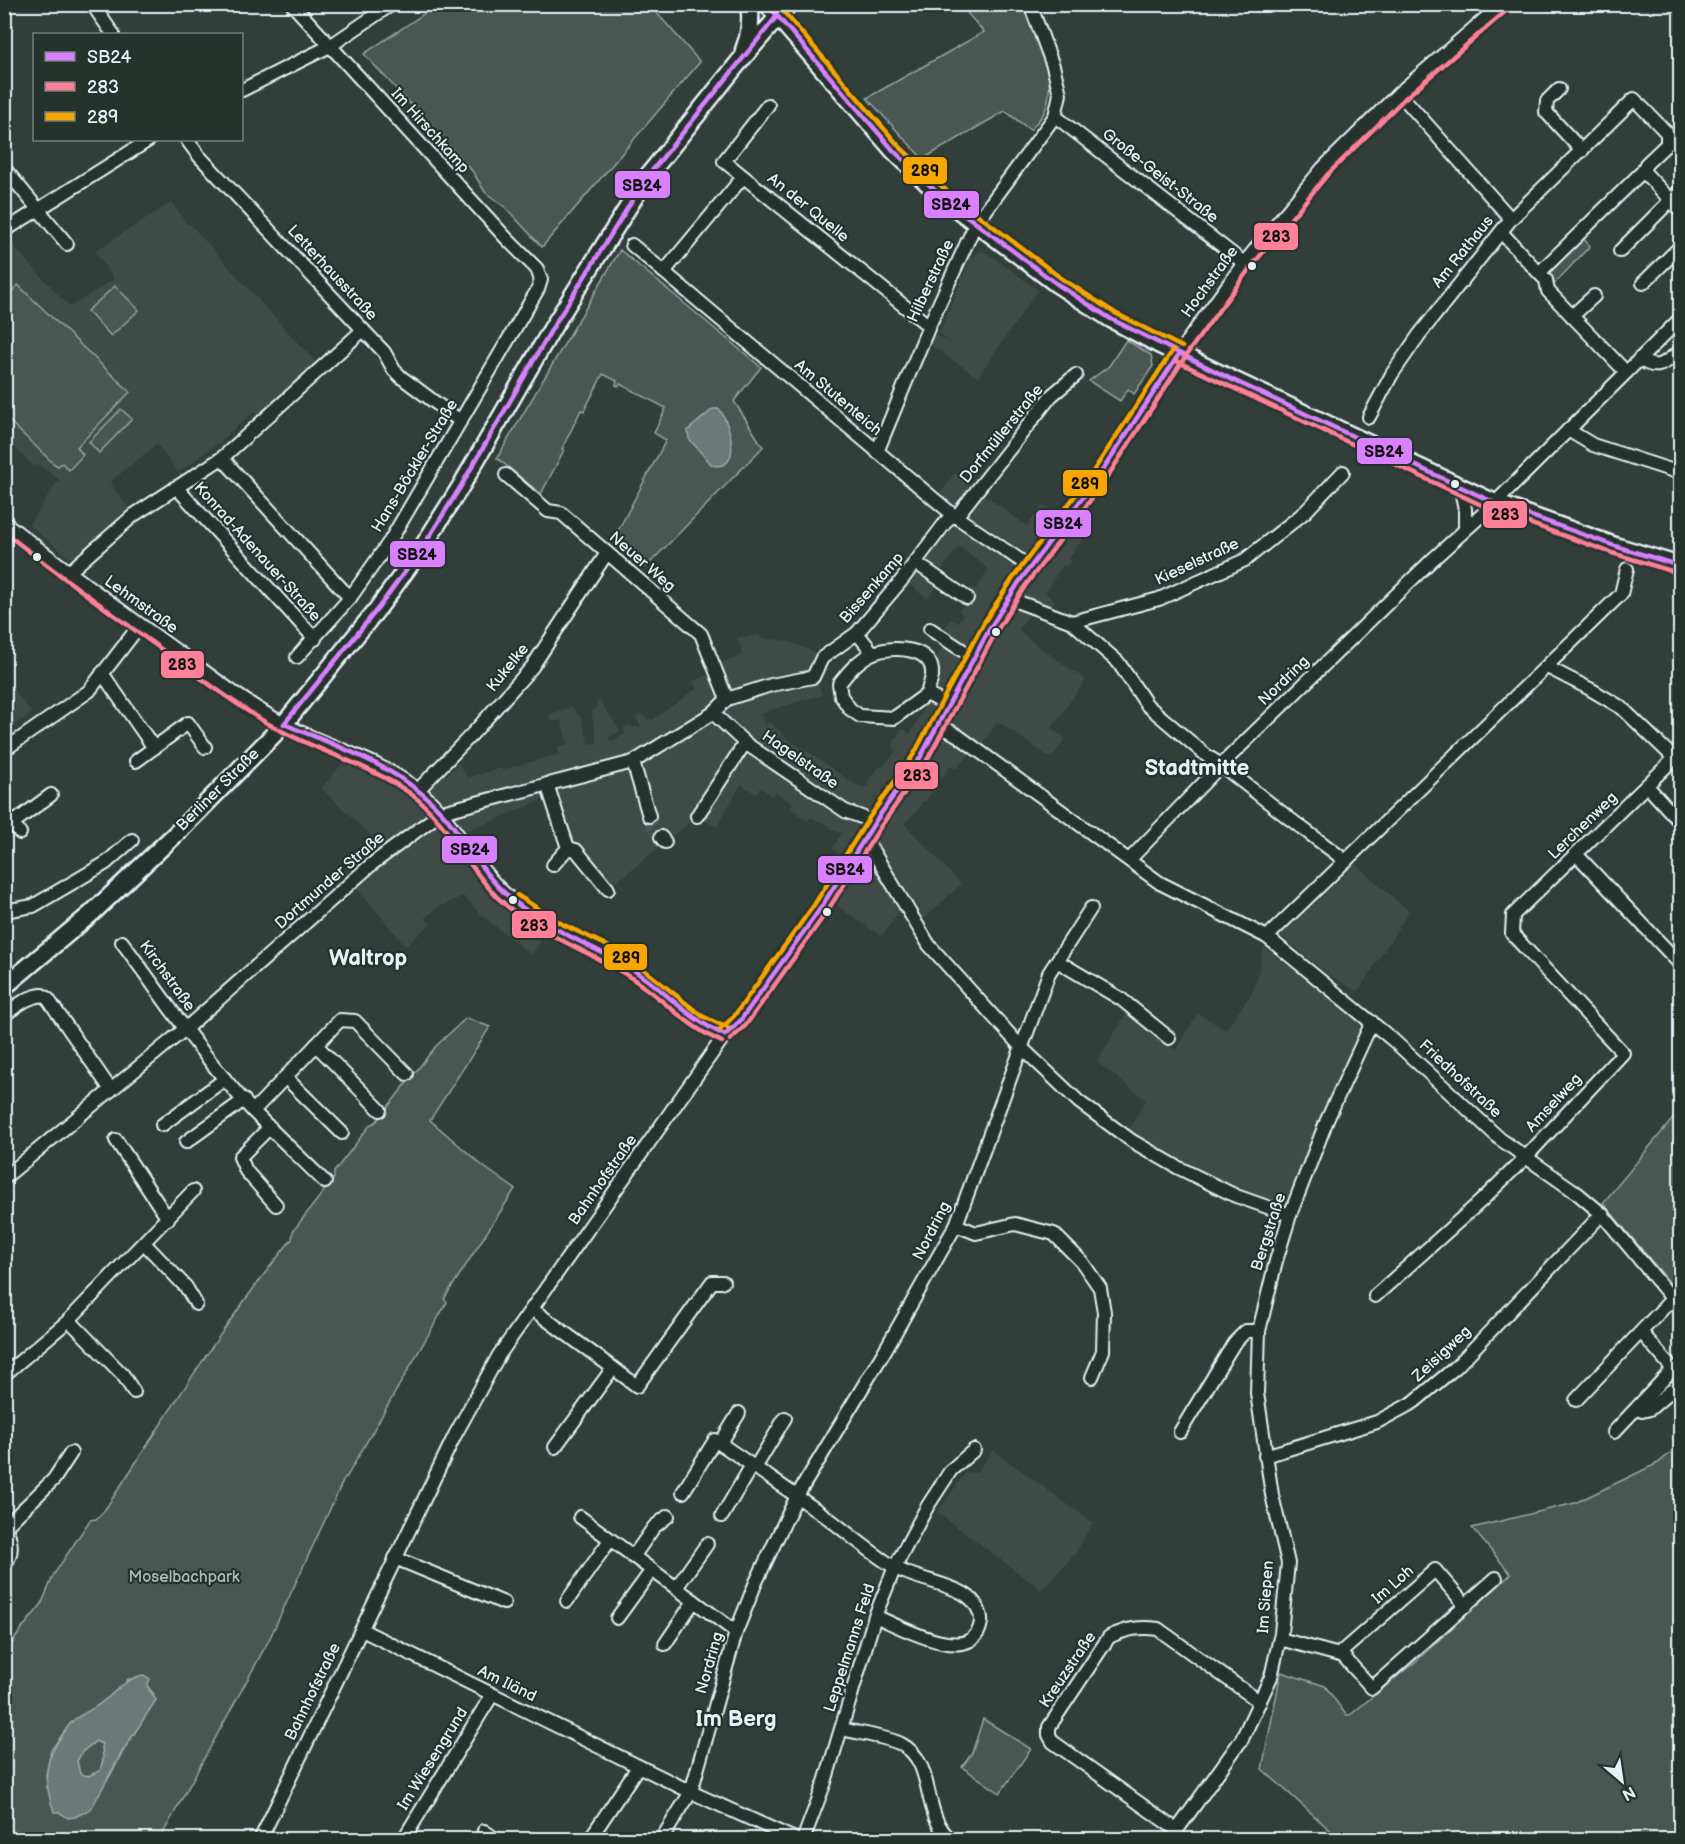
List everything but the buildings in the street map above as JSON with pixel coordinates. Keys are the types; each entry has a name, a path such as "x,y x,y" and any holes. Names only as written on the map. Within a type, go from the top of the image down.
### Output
{"main road":[{"path":"739,62 748,39 751,20 749,4"},
{"path":"778,8 894,151 944,199 975,225 1086,303 1179,354 1495,503 1615,546 1680,566"},
{"name":"Berliner Straße","path":"4,987 92,914 152,858 284,724 380,607 424,545 461,486 558,318 647,177 739,62 778,8"}],"street":[{"path":"92,4 112,33"},
{"name":"Im Hirschkamp","path":"292,4 537,269 541,280"},
{"path":"243,90 330,46 392,4"},
{"path":"1030,4 1053,66 1060,94 1055,116"},
{"name":"Hochstraße","path":"866,838 920,758 1008,598 1096,480 1179,354 1244,263 1322,169 1399,93 1498,6"},
{"path":"1559,89 1547,101 1546,112 1582,150"},
{"name":"Am Rathaus","path":"1369,417 1392,374 1419,335 1511,219 1399,93"},
{"path":"1511,219 1634,99 1667,133 1667,144 1646,164 1643,171 1539,273"},
{"name":"An der Quelle","path":"768,105 723,161 929,326"},
{"name":"Hilberstraße","path":"877,452 929,326 975,225 1055,116"},
{"name":"Große-Geist-Straße","path":"1055,116 1244,263"},
{"path":"4,231 147,141"},
{"name":"Letterhausstraße","path":"188,141 206,164 384,352 394,370 460,421"},
{"path":"4,168 67,244"},
{"path":"1643,171 1676,206"},
{"path":"664,272 743,177"},
{"path":"1620,251 1676,206 1680,190"},
{"path":"1501,232 1546,280 1548,291 1626,372"},
{"name":"Am Stutenteich","path":"632,245 954,515 1030,567"},
{"path":"1643,283 1680,247"},
{"name":"Hans-Böckler-Straße","path":"297,657 350,598 390,541 538,289 541,280"},
{"path":"1572,316 1594,296"},
{"name":"Nordring","path":"1129,860 1221,765 1465,529 1495,503 1680,319"},
{"path":"69,572 134,515 222,458 363,330"},
{"path":"1639,359 1648,365 1659,366 1680,351"},
{"name":"Dorfmüllerstraße","path":"954,515 1051,396 1076,375"},
{"path":"1568,430 1593,445 1680,473"},
{"path":"222,458 350,598"},
{"name":"Kieselstraße","path":"1072,622 1159,599 1245,560 1305,512 1343,472"},
{"name":"Neuer Weg","path":"506,475 548,511 561,513 701,634 727,699"},
{"path":"1460,486 1465,509 1465,529"},
{"name":"Konrad-Adenauer-Straße","path":"176,487 315,639"},
{"name":"Bissenkamp","path":"727,699 771,685 813,677 822,658 852,637 954,515"},
{"name":"Lehmstraße","path":"6,527 221,683 284,724 343,750 418,790 442,812 485,871 503,893 513,901 558,931 633,970 698,1022 725,1035"},
{"name":"Kukelke","path":"418,790 532,667 607,553"},
{"path":"916,563 967,598"},
{"path":"1268,937 1622,594 1627,569"},
{"path":"1008,598 1072,622 1118,662 1147,705 1207,756 1346,861"},
{"path":"4,750 89,691 140,624"},
{"path":"930,629 974,658"},
{"path":"852,637 873,653"},
{"path":"902,648 914,651 929,663 932,675 927,694 894,718 860,716 850,709 841,696 839,684 853,666 873,653 902,648"},
{"path":"1547,667 1622,708 1677,756"},
{"path":"102,673 154,748"},
{"path":"927,694 950,706"},
{"name":"Dortmunder Straße","path":"4,1178 185,1029 372,864 442,812 633,762 712,713 727,699"},
{"name":"Hagelstraße","path":"712,713 746,743 845,811 875,822"},
{"path":"136,761 154,748 185,719 205,747"},
{"name":"Friedhofstraße","path":"939,725 957,735 1160,883 1268,937 1372,1022 1514,1151 1577,1193 1602,1214 1676,1303"},
{"path":"697,816 746,743"},
{"name":"Lerchenweg","path":"1513,915 1648,787 1677,756"},
{"path":"633,762 649,816"},
{"path":"547,784 568,848"},
{"path":"1648,787 1680,822"},
{"path":"4,812 17,828 51,795"},
{"path":"866,838 929,945 1020,1047 1079,1102 1132,1142 1177,1167 1236,1196 1290,1215"},
{"name":"Bahnhofstraße","path":"260,1839 395,1558 471,1405 499,1355 725,1035 740,1021 820,909 866,838"},
{"path":"4,911 33,906 106,863 132,840"},
{"path":"553,865 568,848"},
{"path":"568,848 576,850 608,889"},
{"path":"1577,855 1680,964"},
{"name":"Nordring","path":"661,1839 691,1792 736,1632 756,1582 797,1496 956,1225 1049,973 1091,908"},
{"name":"Amselweg","path":"1375,1296 1481,1201 1526,1157 1623,1053 1512,934 1513,915"},
{"name":"Kirchstraße","path":"122,942 185,1029 225,1079 253,1111 325,1182"},
{"path":"1057,961 1121,999 1169,1038"},
{"path":"4,1015 25,999 42,995 48,999 111,1090"},
{"path":"253,1111 340,1020 355,1021 407,1074"},
{"name":"Bergstraße","path":"1259,1331 1290,1215 1328,1120 1372,1022"},
{"path":"316,1045 380,1110"},
{"path":"285,1077 342,1133"},
{"path":"162,1125 225,1079"},
{"path":"186,1142 244,1100"},
{"path":"270,1127 240,1158 246,1171 276,1205"},
{"path":"116,1140 168,1219"},
{"path":"4,1375 69,1320 193,1191"},
{"name":"Zeisigweg","path":"1265,1456 1377,1422 1414,1402 1456,1367 1602,1214"},
{"path":"956,1225 976,1233 1015,1224 1054,1234 1082,1262 1100,1288 1104,1312 1103,1351 1092,1377"},
{"path":"144,1243 186,1287 196,1304"},
{"path":"532,1309 637,1386 712,1282 723,1282"},
{"path":"1576,1400 1641,1332 1676,1303"},
{"path":"69,1320 123,1375 134,1392"},
{"path":"1180,1431 1234,1342 1246,1331 1259,1331"},
{"name":"Im Siepen","path":"1178,1835 1242,1739 1271,1677 1280,1639 1288,1563 1265,1456 1257,1393 1259,1331"},
{"path":"1614,1432 1676,1373 1641,1332"},
{"path":"555,1447 613,1368"},
{"path":"1638,1407 1642,1412 1650,1409 1680,1383"},
{"path":"720,1444 739,1413"},
{"path":"722,1516 785,1418"},
{"path":"683,1492 715,1440 895,1567 966,1595 980,1613 981,1622 977,1634 963,1645 944,1644 875,1616"},
{"name":"Leppelmanns Feld","path":"803,1839 842,1729 875,1616 895,1567 927,1506 951,1470 974,1450"},
{"path":"4,1566 9,1559 11,1540 5,1526 54,1479 71,1453"},
{"path":"633,1557 654,1527 668,1516"},
{"path":"580,1518 736,1632"},
{"path":"567,1601 610,1540"},
{"path":"676,1588 707,1544"},
{"path":"395,1558 504,1603"},
{"path":"617,1618 652,1570"},
{"name":"Im Loh","path":"1339,1654 1434,1570 1466,1606"},
{"path":"1280,1639 1343,1656 1372,1688 1496,1578"},
{"path":"665,1644 694,1601"},
{"name":"Kreuzstraße","path":"1178,1835 1053,1742 1049,1735 1049,1727 1109,1637 1122,1631 1142,1627 1158,1629 1260,1702"},
{"name":"Am Iländ","path":"362,1630 691,1792"},
{"name":"Im Wiesengrund","path":"403,1839 492,1695"},
{"path":"842,1729 902,1744 915,1757 923,1773 933,1813 940,1826 952,1839"},
{"path":"589,1839 638,1767"},
{"path":"691,1792 797,1839"},
{"path":"484,1831 497,1839"}],"shaded area":[{"path":"172,202 187,225 190,224 318,365 260,418 254,412 178,473 157,444 110,482 128,508 72,560 29,525 59,479 37,464 35,467 5,439 4,249 11,244 70,307 114,279 95,251"},
{"path":"982,251 1038,290 978,377 929,344 933,333 956,347 939,334 971,256"},
{"path":"713,409 719,409 723,415 732,445 728,461 722,465 712,465 689,439 688,430"},
{"path":"955,473 1027,526 1044,505 1061,518 1082,509 1093,517 1081,533 1085,536 1068,558 1071,560 1067,567 1063,565 1045,593 1056,601 1051,608 1040,601 1019,629 1027,638 1086,680 1051,728 1066,739 1051,758 998,722 982,744 956,769 951,765 925,802 923,801 918,810 904,823 961,884 924,919 915,903 900,910 882,937 836,905 821,891 845,857 832,849 842,833 830,829 832,827 811,817 808,821 790,808 793,803 775,792 772,796 760,788 756,794 741,784 717,827 697,816 608,889 568,848 550,796 459,833 503,893 509,907 545,934 532,955 481,915 463,896 435,909 425,918 430,924 406,946 346,876 381,845 321,788 345,761 397,777 418,790 450,773 459,763 467,778 501,768 502,770 559,754 558,747 568,744 561,720 551,722 549,715 572,706 582,719 589,744 597,742 591,710 595,709 599,699 620,731 609,737 611,741 625,734 624,727 630,725 632,728 641,727 636,718 642,713 647,720 650,718 652,720 696,689 693,681 722,670 720,663 743,655 737,638 759,635 761,638 787,641 817,653 814,668 822,695 770,710 761,715 766,724 770,722 787,739 852,784 866,787 869,783 867,782 880,766 882,767 895,752 893,743 900,730 904,729 910,734 927,702 934,675 935,658 944,644 942,631 951,619 957,623 963,615 959,611 965,603 966,592 970,587 975,590 989,569 959,547 940,572 937,586 927,599 905,580 953,518 934,502"},
{"path":"4,678 32,713 5,732 4,732"},
{"path":"1355,864 1409,911 1358,992 1329,975 1281,936"},
{"path":"1264,947 1358,1020 1361,1030 1284,1202 1269,1201 1219,1180 1174,1159 1128,1131 1146,1100 1097,1062 1127,1012 1175,1050 1198,1013 1226,1030 1254,989"},
{"path":"993,1450 1093,1523 1075,1554 1041,1590 937,1512 966,1472 976,1473"},
{"path":"144,1675 150,1679 147,1686 156,1700 121,1754 91,1809 68,1818 59,1812 54,1812 48,1790 47,1771 48,1762 56,1744 75,1719 138,1676","holes":["96,1741 102,1744 103,1760 100,1771 88,1776 80,1774 77,1761 82,1752"]}],"green space":[{"path":"437,5 650,5 700,62 542,247 506,208 485,192 473,172 364,54"},
{"path":"960,5 1027,5 1048,68 1049,95 1046,108 1030,130 1005,111 923,159 867,98 984,32"},
{"path":"1582,237 1590,246 1555,283 1545,272"},
{"path":"620,250 761,367 734,401 763,447 646,567 614,538 666,440 654,433 666,408 620,384 616,385 617,381 603,374 584,411 581,410 562,449 564,450 541,494 497,458","holes":["688,430 731,441 716,466"]},
{"path":"18,285 130,392 77,447 83,455 69,470 62,463 58,466 53,463 5,417 5,299"},
{"path":"115,286 139,310 111,336 87,311"},
{"path":"1126,340 1151,355 1153,366 1134,394 1128,389 1120,401 1089,381 1109,366"},
{"path":"121,409 132,419 99,453 89,442"},
{"name":"Moselbachpark","path":"466,1018 490,1027 430,1120 484,1167 515,1189 444,1299 447,1302 345,1477 269,1640 160,1839 5,1839 4,1656 41,1605 54,1574 90,1520 96,1519 104,1511 218,1338 292,1239 293,1231 334,1178 334,1172 436,1046","holes":["128,1679 149,1679 147,1686 154,1694 110,1776 104,1783 47,1788 46,1775 51,1750 70,1724 99,1705"]},
{"path":"1680,1110 1680,1295 1603,1203"},
{"path":"1679,1446 1680,1839 1340,1839 1262,1769 1281,1672 1325,1686 1346,1715 1350,1715 1415,1662 1511,1574 1472,1528 1575,1503 1658,1463"},
{"path":"983,1719 1031,1749 1000,1793 962,1767 972,1753"},
{"path":"96,1741 102,1744 103,1760 100,1771 88,1776 79,1774 77,1761 82,1752"}],"tunnel":[{"path":"649,816 652,826 661,837"}],"transit line":[{"name":"SB24","path":"767,4 894,151 944,199 1057,284 1111,319 1233,380 1495,503 1615,546 1680,566"},
{"name":"289","path":"777,4 899,146 949,193 1061,278 1115,313 1182,347"},
{"name":"283","path":"730,1040 746,1025 826,913 881,826 926,762 996,632 1025,586 1102,485 1189,351 1250,268 1328,174 1404,99 1507,10"},
{"name":"SB24","path":"284,724 379,607 424,545 553,327 647,177 777,16"},
{"name":"289","path":"720,1030 734,1016 814,905 869,818 914,754 983,624 1013,578 1090,476 1173,350"},
{"name":"SB24","path":"725,1035 740,1021 820,909 875,822 920,758 990,628 1019,582 1096,480 1179,354"},
{"name":"283","path":"1176,361 1492,510 1612,553 1678,573"},
{"name":"283","path":"4,532 108,611 253,714 301,741 376,773 411,794 435,817 476,872 498,898 513,911 630,977 696,1028 722,1042"},
{"name":"SB24","path":"284,724 347,750 408,783 442,813 497,886 521,907 551,926 632,969 699,1021 725,1035"},
{"name":"289","path":"517,895 562,924 604,944 637,964 702,1016 728,1028"}],"district":[{"name":"Stadtmitte","path":"1197,768"},
{"name":"Waltrop","path":"368,958"},
{"name":"Im Berg","path":"736,1719"}]}
